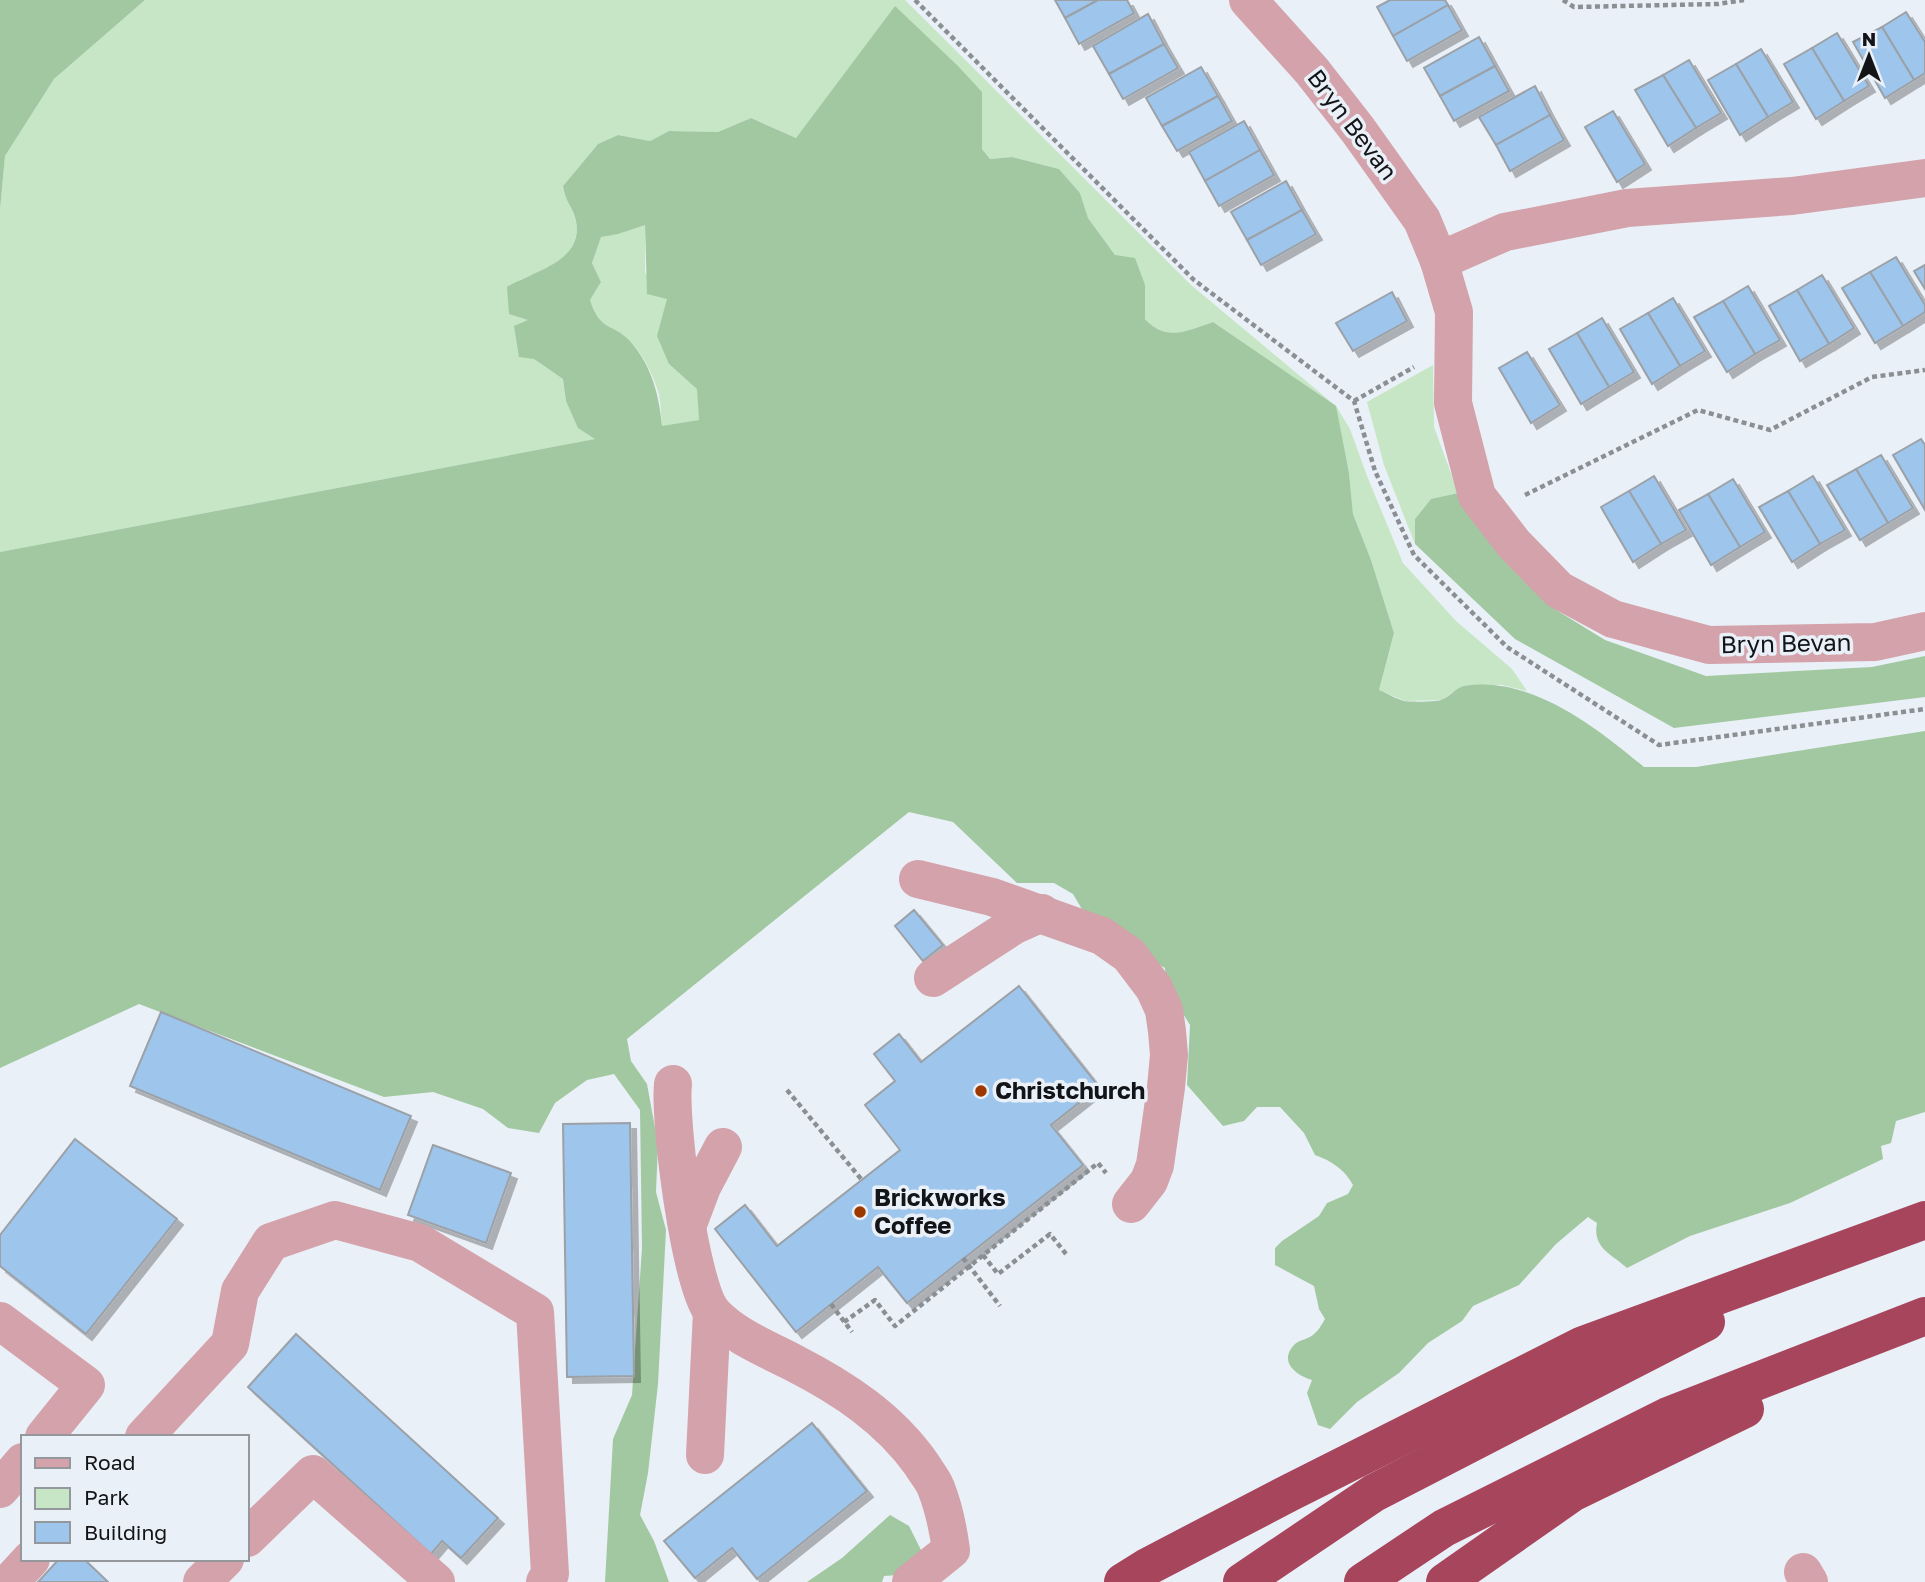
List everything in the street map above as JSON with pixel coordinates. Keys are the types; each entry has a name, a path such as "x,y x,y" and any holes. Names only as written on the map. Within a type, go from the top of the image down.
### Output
{"highway":[{"path":"1123,1582 1159,1561 1583,1345 1925,1220"},
{"path":"1242,1582 1374,1493 1856,1244"},
{"path":"1363,1582 1444,1528 1668,1416 1925,1316"},
{"path":"1457,1573 1572,1493 1733,1416 1878,1333"}],"street":[{"name":"Bryn Bevan","path":"1248,0 1312,71 1422,220 1439,261 1454,312 1453,403 1477,496 1514,544 1559,590 1613,619 1709,645 1875,642 1925,631"},
{"path":"1439,261 1505,232 1628,208 1792,196 1925,178"},
{"path":"918,879 992,897 1102,936 1129,955 1143,972 1164,1010 1169,1055 1155,1165 1149,1181 1131,1204"},
{"path":"933,978 1013,926 1042,913"},
{"path":"673,1083 673,1123 688,1226 696,1272 712,1312 705,1455"},
{"path":"688,1226 702,1186 723,1147"},
{"path":"146,1435 230,1344 240,1291 271,1242 335,1220 420,1243 535,1312 550,1574 545,1582"},
{"path":"712,1312 736,1331 818,1375 884,1420 912,1451 935,1485 946,1517 951,1550 911,1582"},
{"path":"0,1321 86,1385 46,1435"},
{"path":"0,1489 21,1464"},
{"path":"248,1537 313,1474 436,1582"},
{"path":"10,1582 29,1561"},
{"path":"202,1582 223,1561"}],"path":[{"path":"915,0 1194,280 1354,401 1375,471 1414,555 1507,647 1659,745 1925,709"},
{"path":"1563,0 1574,7 1718,4 1744,0"},
{"path":"1490,512 1698,410 1770,430 1872,377 1925,370"},
{"path":"787,1090 862,1180"},
{"path":"845,1322 875,1300 895,1326 1098,1163 1131,1204"},
{"path":"983,1255 998,1274 1050,1234 1066,1254"},
{"path":"963,1258 1000,1306"},
{"path":"831,1304 852,1332"}],"green space":[{"path":"0,0 145,0 54,79 5,156 0,210"},
{"path":"145,0 905,0 1191,285 1336,406 1350,429 1403,563 1456,621 1512,669 1527,691 1502,685 1482,685 1460,687 1442,700 1405,701 1379,690 1394,633 1353,514 1349,473 1335,406 1213,322 1186,331 1169,332 1153,326 1145,319 1145,285 1115,255 1088,218 1080,193 1059,169 1012,157 990,159 982,149 980,122 957,65 895,7 796,138 751,118 718,132 669,131 650,141 618,135 598,144 563,186 576,222 573,244 560,260 519,280 529,320 534,359 563,379 566,401 596,439 0,552 0,210 5,156 54,79"},
{"path":"895,6 982,92 982,149 990,159 1012,157 1059,169 1080,193 1088,218 1115,255 1135,258 1145,285 1145,319 1153,326 1169,332 1186,331 1213,322 1336,406 1349,473 1353,514 1394,633 1379,690 1404,701 1423,702 1441,700 1464,686 1513,688 1561,707 1605,736 1644,767 1696,767 1925,731 1925,1112 1896,1121 1891,1143 1881,1146 1883,1159 1790,1203 1690,1236 1627,1268 1600,1245 1596,1232 1597,1223 1588,1217 1556,1244 1519,1285 1473,1306 1462,1321 1428,1343 1399,1373 1357,1402 1330,1429 1318,1425 1307,1393 1312,1380 1295,1371 1288,1362 1288,1356 1295,1344 1313,1335 1325,1319 1319,1309 1314,1286 1275,1265 1275,1248 1319,1216 1327,1203 1348,1194 1353,1185 1350,1180 1337,1167 1315,1155 1304,1133 1280,1107 1257,1107 1244,1121 1223,1126 1187,1085 1190,1025 1166,986 1165,968 1145,957 1083,911 1073,894 1054,883 1017,883 953,822 909,812 627,1039 631,1061 647,1084 658,1144 656,1192 666,1230 658,1384 648,1473 640,1515 654,1541 669,1582 605,1582 613,1439 632,1395 642,1248 640,1110 614,1074 587,1080 555,1103 539,1133 508,1128 483,1109 433,1092 384,1097 139,1004 0,1068 0,552 595,439 578,428 566,401 563,379 534,359 519,357 514,326 528,320 509,314 507,287 554,263 565,256 572,246 576,235 576,221 563,186 598,144 618,135 650,141 669,131 718,132 751,118 796,138","holes":["645,225 647,294 667,299 657,336 669,364 697,389 699,420 662,426 659,403 644,360 630,341 603,322 594,310 590,300 601,282 592,263 601,237"]},
{"path":"645,224 645,273 667,298 669,364 698,389 699,420 662,427 659,394 646,363 632,343 600,320 590,300 601,282 592,263 601,236 618,234"},
{"path":"1433,365 1434,427 1458,493 1431,499 1415,519 1415,544 1384,465 1367,402"},
{"path":"1458,493 1553,608 1605,640 1706,676 1872,667 1925,656 1925,697 1674,728 1515,639 1415,544 1415,519 1431,499"},
{"path":"890,1515 909,1526 922,1552 911,1574 884,1576 882,1582 807,1582 842,1558"}],"building":[{"path":"1055,0 1098,0 1065,18"},
{"path":"1098,0 1127,0 1134,13 1079,44 1065,18"},
{"path":"1390,0 1445,0 1448,5 1393,36 1377,7"},
{"path":"1448,5 1462,30 1407,61 1393,36"},
{"path":"1906,12 1925,42 1925,73 1914,80 1882,27"},
{"path":"1148,14 1164,44 1109,74 1093,46"},
{"path":"1882,27 1914,80 1885,98 1853,42"},
{"path":"1837,33 1869,86 1844,101 1812,48"},
{"path":"1479,37 1495,66 1440,96 1424,68"},
{"path":"1164,44 1178,68 1123,99 1109,74"},
{"path":"1812,48 1844,101 1816,119 1784,64"},
{"path":"1761,49 1793,102 1768,117 1736,64"},
{"path":"1689,60 1721,113 1696,128 1663,75"},
{"path":"1736,64 1768,117 1740,135 1708,80"},
{"path":"1495,66 1509,91 1454,121 1440,96"},
{"path":"1201,67 1218,96 1162,126 1146,98"},
{"path":"1663,75 1696,128 1668,146 1635,90"},
{"path":"1535,86 1550,115 1496,145 1479,117"},
{"path":"1218,96 1232,121 1177,151 1162,126"},
{"path":"1613,111 1645,164 1617,182 1585,127"},
{"path":"1550,115 1564,140 1510,171 1496,145"},
{"path":"1244,121 1260,150 1205,181 1189,152"},
{"path":"1260,150 1274,175 1219,206 1205,181"},
{"path":"1286,181 1302,210 1247,240 1231,212"},
{"path":"1302,210 1316,234 1261,265 1247,240"},
{"path":"1896,257 1925,305 1925,312 1903,326 1870,272"},
{"path":"1925,265 1925,289 1914,271"},
{"path":"1870,272 1903,326 1875,343 1842,288"},
{"path":"1822,275 1854,328 1829,344 1797,290"},
{"path":"1748,286 1780,340 1755,354 1723,301"},
{"path":"1797,290 1829,344 1800,361 1769,306"},
{"path":"1392,292 1407,321 1353,351 1336,323"},
{"path":"1673,298 1705,351 1680,366 1648,313"},
{"path":"1723,301 1755,354 1727,372 1694,317"},
{"path":"1648,313 1680,366 1652,384 1620,329"},
{"path":"1602,318 1634,372 1609,387 1577,333"},
{"path":"1577,333 1609,387 1581,404 1549,349"},
{"path":"1527,352 1560,405 1531,423 1499,368"},
{"path":"1921,439 1925,445 1925,510 1893,455"},
{"path":"1881,455 1913,508 1888,523 1856,469"},
{"path":"1856,469 1888,523 1860,540 1827,485"},
{"path":"1654,476 1686,530 1661,544 1629,491"},
{"path":"1813,476 1845,530 1820,544 1788,491"},
{"path":"1733,479 1765,532 1740,547 1708,494"},
{"path":"1629,491 1661,544 1633,562 1601,507"},
{"path":"1788,491 1820,544 1792,562 1759,507"},
{"path":"1708,494 1740,547 1711,565 1679,510"},
{"path":"914,910 943,945 923,961 895,926"},
{"path":"1019,986 1099,1087 1051,1125 1083,1165 907,1303 878,1267 796,1332 715,1229 745,1205 777,1246 900,1150 865,1105 895,1081 874,1054 899,1034 921,1062"},
{"path":"161,1012 411,1116 380,1190 130,1086"},
{"path":"630,1123 634,1376 567,1377 563,1124"},
{"path":"75,1139 177,1219 86,1334 0,1266 0,1235"},
{"path":"433,1145 511,1173 486,1243 408,1215"},
{"path":"296,1334 498,1518 461,1558 442,1541 431,1554 248,1387"},
{"path":"812,1423 867,1491 757,1579 732,1548 695,1578 664,1541"},
{"path":"57,1561 86,1561 108,1582 38,1582"}],"place":[{"name":"Christchurch","path":"981,1091"},
{"name":"Brickworks Coffee","path":"860,1212"}]}
